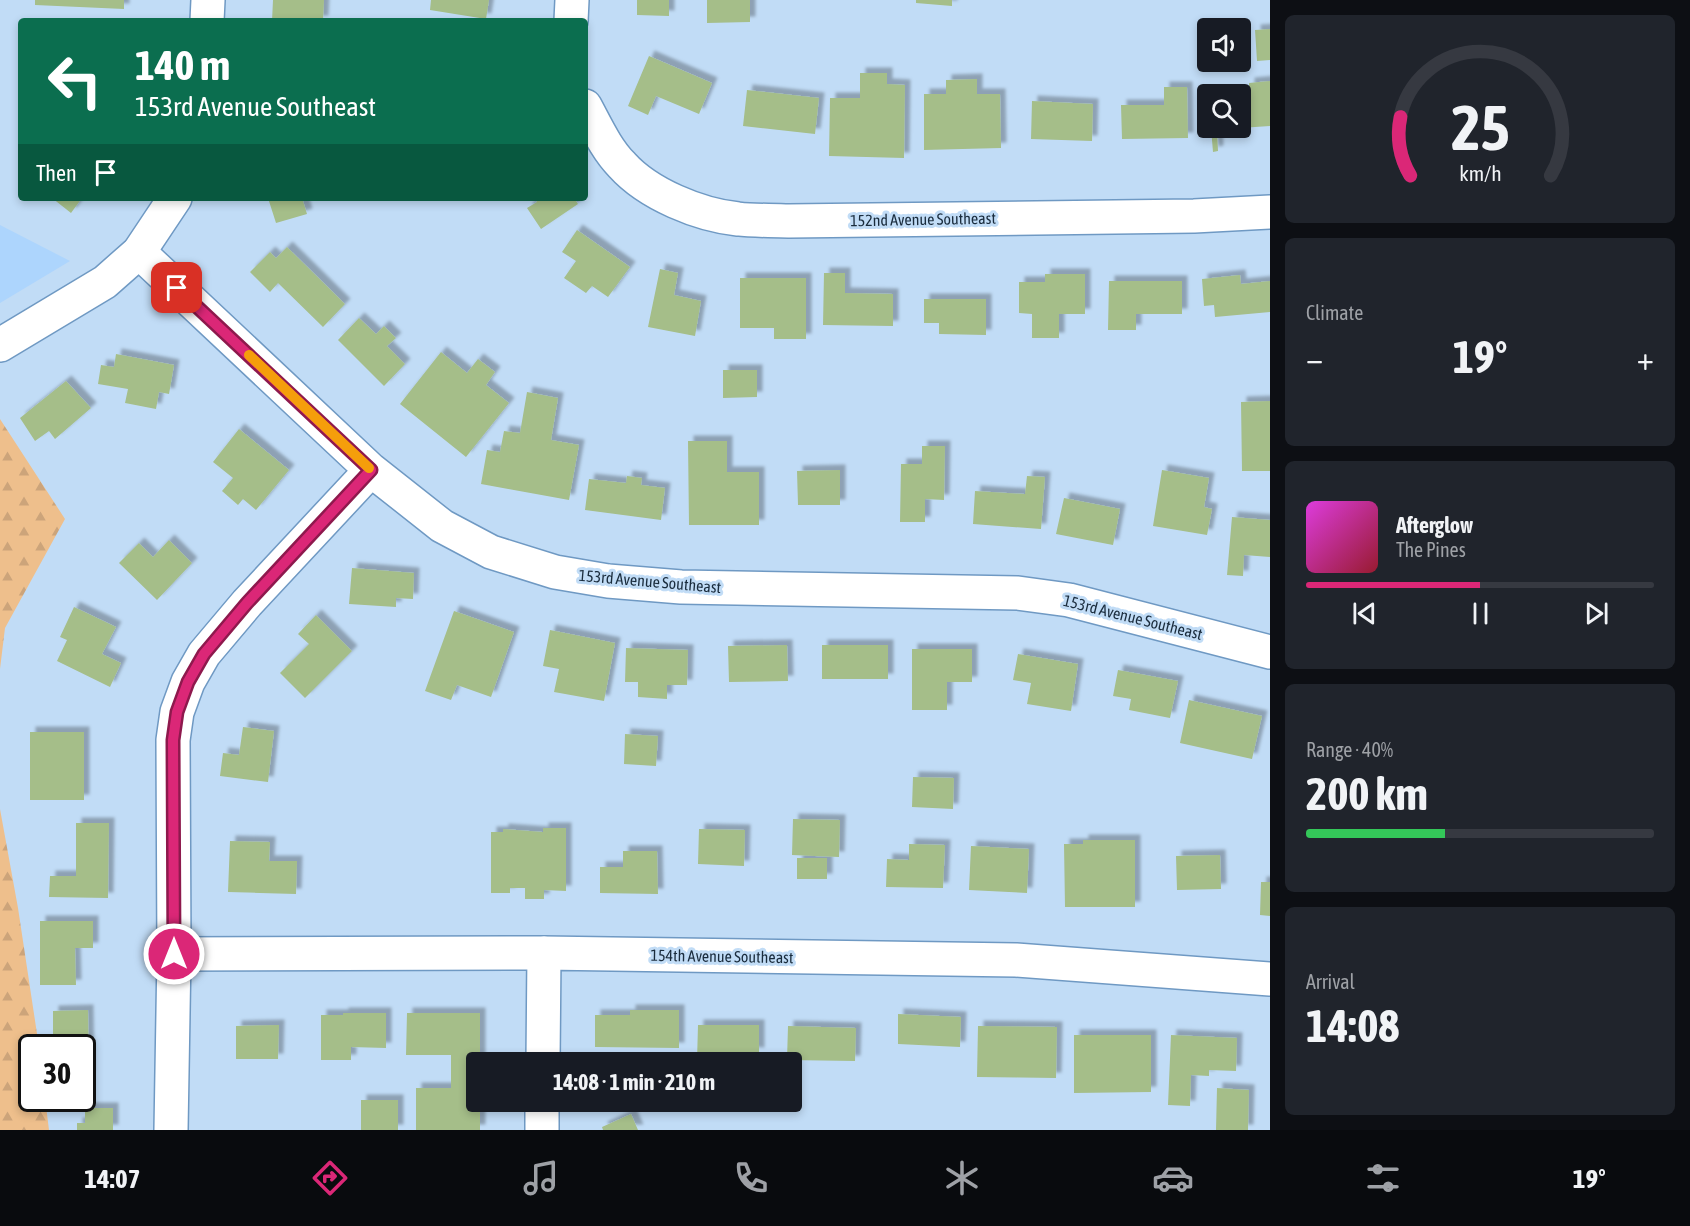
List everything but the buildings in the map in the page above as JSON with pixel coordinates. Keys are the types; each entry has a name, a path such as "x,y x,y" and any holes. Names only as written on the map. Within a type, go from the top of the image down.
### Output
{"street":[{"path":"207,18 208,0"},
{"path":"571,18 572,0"},
{"name":"152nd Avenue Southeast","path":"588,112 621,165 652,191 698,210 736,219 789,221 1194,216 1270,212"},
{"path":"0,345 105,282 139,252 173,201"},
{"name":"153rd Avenue Southeast","path":"139,252 371,470 442,526 491,552 555,572 609,581 681,587 1018,593 1069,600 1270,652"},
{"path":"171,1130 174,954 173,740 177,712 188,682 204,654 247,603 371,470"},
{"path":"543,1052 544,953"},
{"name":"154th Avenue Southeast","path":"174,954 544,953 1016,960 1270,979"},
{"path":"542,1112 542,1130"}],"shaded area":[{"path":"0,225 70,261 0,303"}],"green space":[{"path":"0,419 65,519 5,628 0,669"},
{"path":"0,809 37,1034 18,1034 18,1112 47,1112 49,1130 0,1130"}],"slow traffic":[{"path":"249,355 369,468"}],"route":[{"path":"174,954 173,740 177,712 188,682 204,654 247,603 371,470 177,288"}]}
